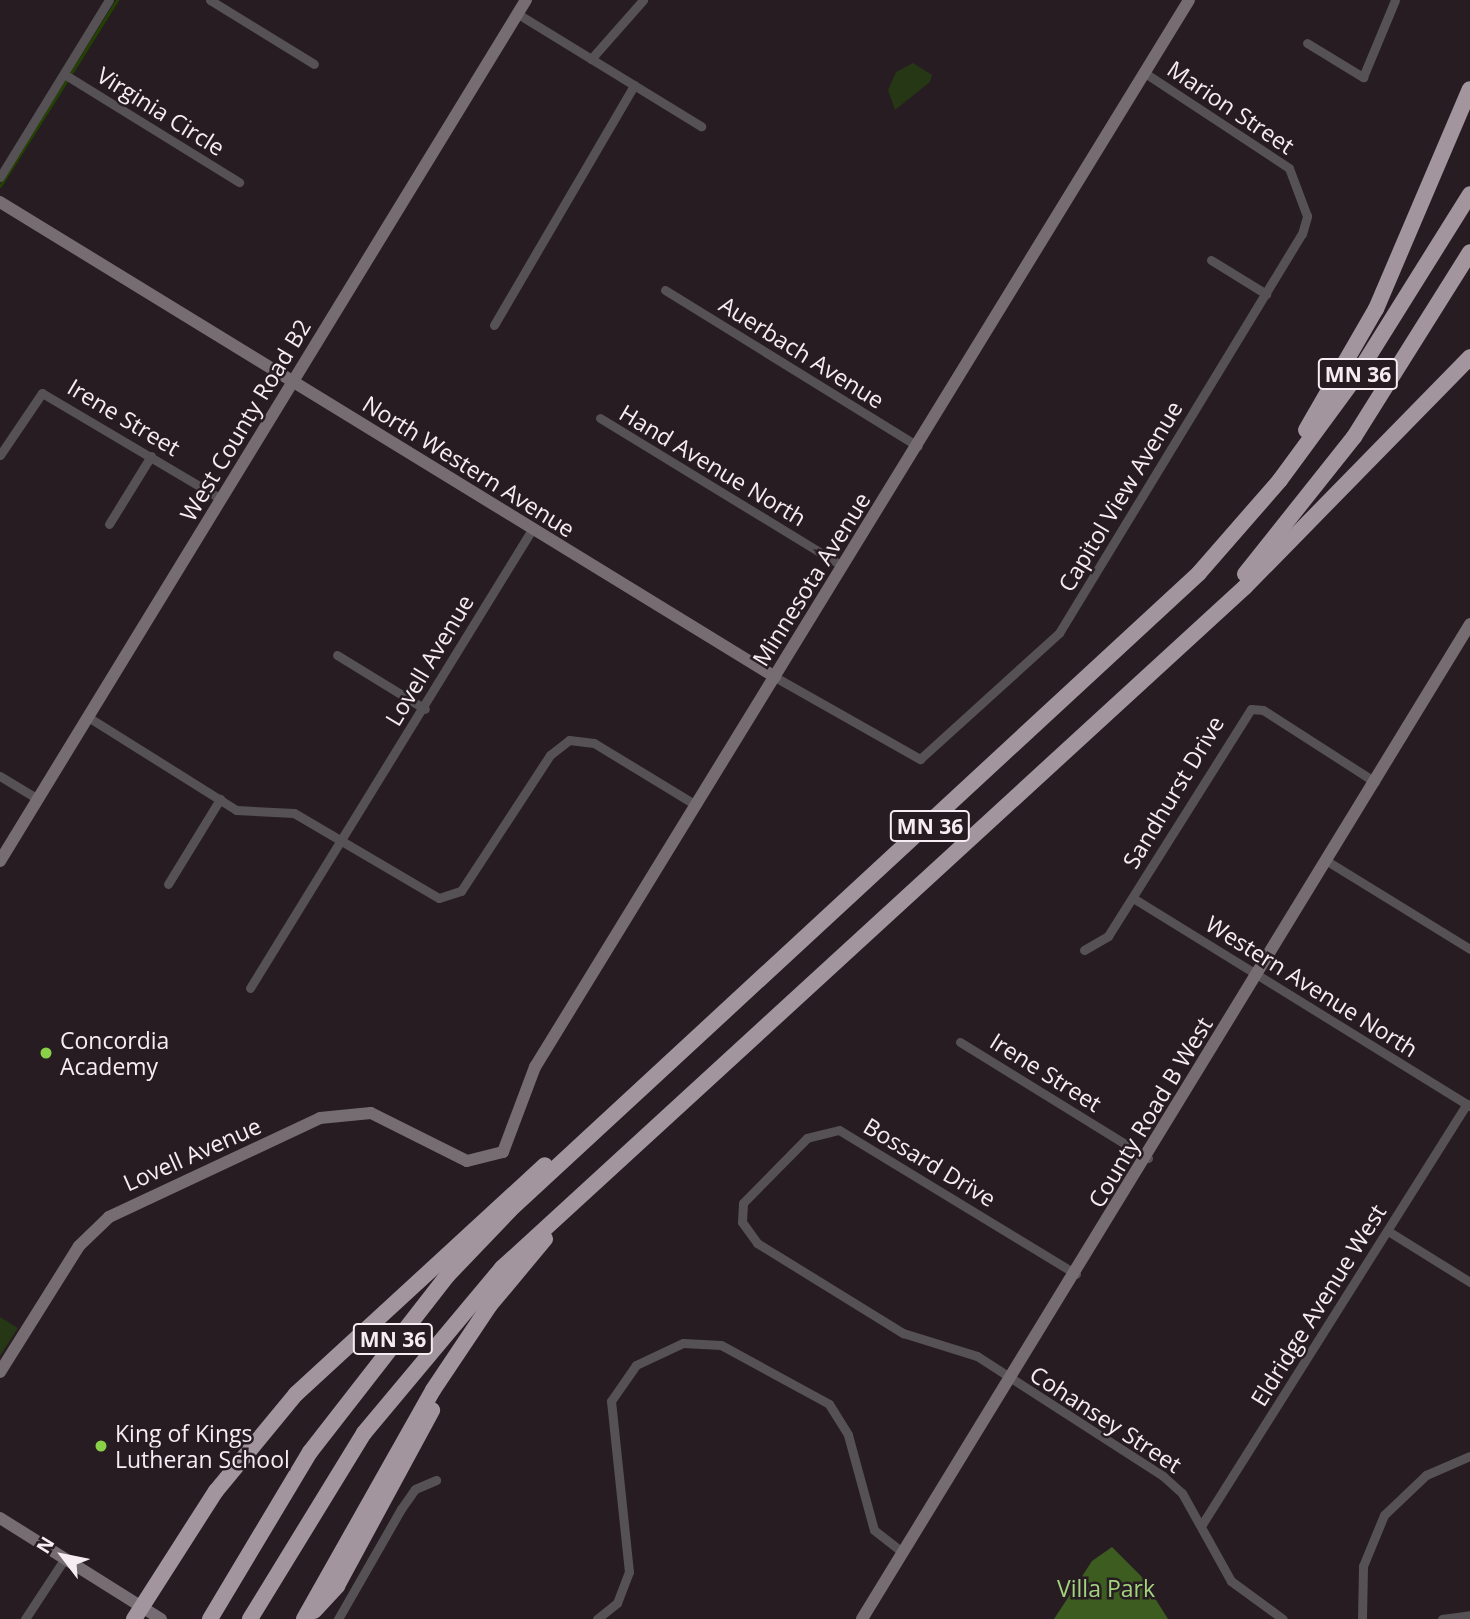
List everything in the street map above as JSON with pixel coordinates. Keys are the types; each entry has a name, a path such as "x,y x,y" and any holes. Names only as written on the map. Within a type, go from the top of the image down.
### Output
{"highway":[{"path":"1228,541 1356,347 1470,89"},
{"name":"MN 36","path":"211,1617 292,1479 389,1343 482,1238 1122,651 1228,541 1357,375 1470,194"},
{"name":"MN 36","path":"250,1619 340,1469 416,1365 531,1239 649,1128 1182,643 1354,437 1470,252"},
{"path":"1182,643 1245,587 1470,358"},
{"path":"138,1613 216,1491 296,1394 467,1231 625,1104"},
{"path":"304,1619 337,1586 462,1349 535,1249 649,1128"}],"street":[{"path":"0,177 109,0"},
{"path":"211,0 314,65"},
{"name":"West County Road B2","path":"0,861 526,0"},
{"path":"591,59 643,0"},
{"name":"Minnesota Avenue","path":"467,1161 495,1157 511,1142 535,1067 1189,0"},
{"path":"1307,43 1363,77 1395,0"},
{"path":"518,14 701,126"},
{"name":"Marion Street","path":"1145,73 1289,168 1307,216"},
{"name":"Virginia Circle","path":"64,74 239,182"},
{"path":"494,325 634,85"},
{"name":"North Western Avenue","path":"0,202 294,381 531,531 775,677 920,759"},
{"name":"Capitol View Avenue","path":"920,759 1059,633 1266,294 1307,216"},
{"path":"1211,260 1266,294"},
{"name":"Auerbach Avenue","path":"666,290 918,446"},
{"name":"Irene Street","path":"0,455 42,393 221,499"},
{"name":"Hand Avenue North","path":"600,418 842,566"},
{"path":"109,524 151,456"},
{"name":"Lovell Avenue","path":"250,988 425,709 531,531"},
{"name":"County Road B West","path":"862,1619 1148,1157 1470,624"},
{"path":"337,655 425,709"},
{"name":"Sandhurst Drive","path":"1084,950 1108,936 1251,709 1263,710 1375,782"},
{"path":"88,717 245,813 294,813 433,895 454,896 554,749 578,739 696,805"},
{"path":"0,776 38,799"},
{"path":"168,884 220,799"},
{"path":"1327,861 1470,949"},
{"name":"Western Avenue North","path":"1133,898 1469,1105"},
{"name":"Irene Street","path":"960,1042 1148,1157"},
{"name":"Eldridge Avenue West","path":"1200,1526 1469,1105"},
{"name":"Lovell Avenue","path":"0,1372 79,1246 110,1217 147,1196 346,1112 391,1120 467,1161"},
{"name":"Bossard Drive","path":"757,1243 742,1222 747,1194 807,1138 830,1129 1076,1274"},
{"path":"1388,1231 1470,1282"},
{"name":"Cohansey Street","path":"757,1243 903,1333 970,1352 1170,1481 1200,1526 1231,1581 1283,1619"},
{"path":"597,1619 617,1603 629,1572 611,1401 636,1365 683,1343 721,1345 829,1404 848,1435 874,1530 902,1552"},
{"path":"1362,1619 1363,1566 1384,1515 1426,1475 1470,1456"},
{"path":"338,1619 415,1489 436,1480"},
{"path":"0,1517 65,1558 138,1613 161,1619"},
{"path":"25,1619 65,1558"},
{"path":"1442,1619 1470,1615"}],"green space":[{"path":"913,63 932,75 930,82 895,110 888,90 896,72"},
{"path":"0,1317 18,1328 0,1356"},
{"name":"Villa Park","path":"1112,1547 1141,1576 1168,1619 1054,1619 1092,1561"}],"waterway":[{"path":"70,75 117,0"},
{"path":"0,186 67,80"}],"place":[{"name":"Concordia Academy","path":"46,1053"},
{"name":"King of Kings Lutheran School","path":"101,1446"}]}
